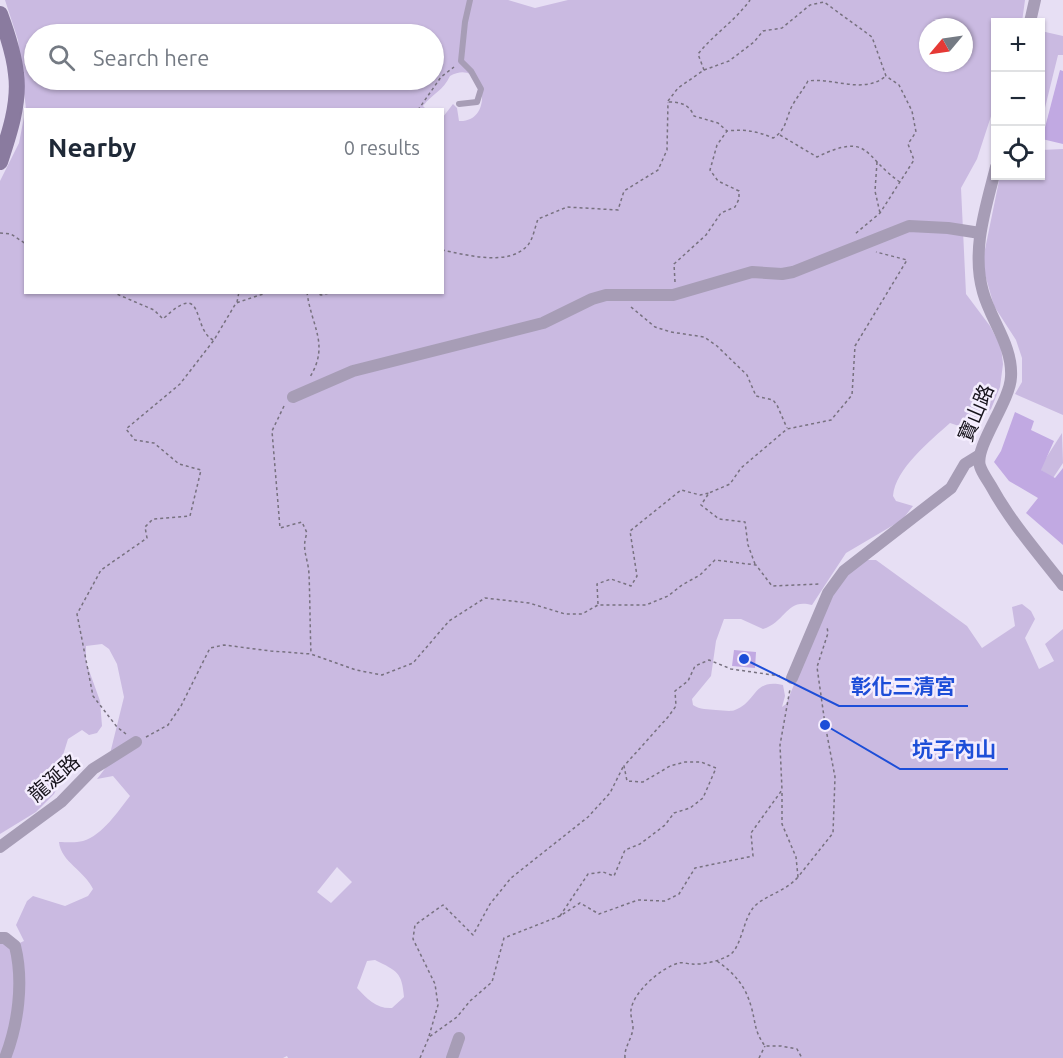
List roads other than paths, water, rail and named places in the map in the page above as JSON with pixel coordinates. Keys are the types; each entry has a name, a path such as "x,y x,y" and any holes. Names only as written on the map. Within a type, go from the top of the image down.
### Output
{"main road":[{"path":"0,14 17,75 13,124 0,162"}],"street":[{"path":"1030,18 1035,0"},
{"name":"寶山路","path":"993,180 980,233 978,261 988,309 1009,354 1011,380 1003,404 978,456 980,466 999,501 1063,585"},
{"path":"298,394 353,370 543,322 592,299 606,295 673,295 752,272 782,274 793,272 909,226 948,228 980,233"},
{"path":"792,678 828,593 844,571 951,488 965,464 978,456"},
{"name":"龍涎路","path":"0,847 61,802 93,769 136,742"},
{"path":"0,938 5,938 15,946 19,974 15,1027 5,1058"},
{"path":"452,1058 459,1038"}],"lane":[{"path":"459,104 477,102 481,89 471,70 462,61 465,22 470,0"}],"place":[{"name":"彰化三清宮","path":"744,659"},
{"name":"坑子內山","path":"825,725"}]}
